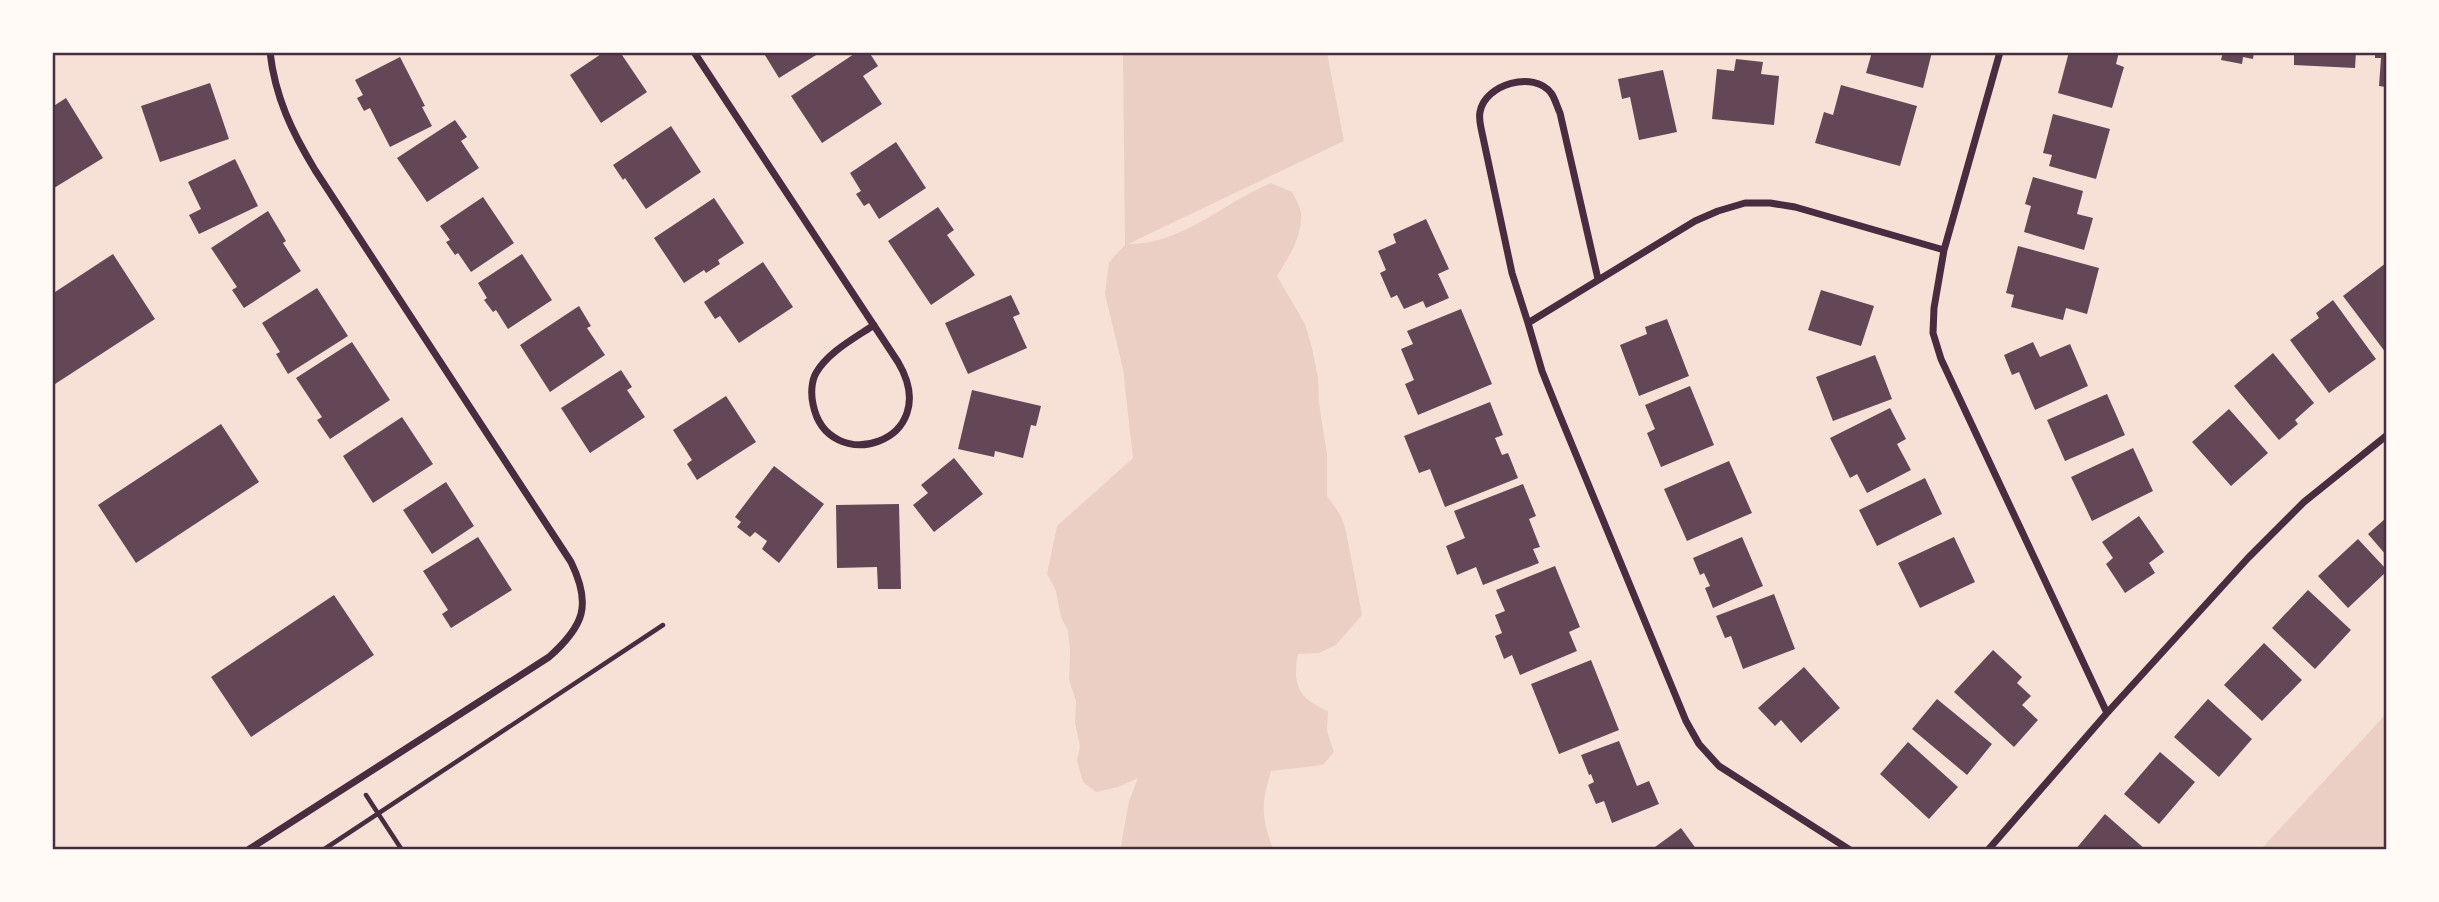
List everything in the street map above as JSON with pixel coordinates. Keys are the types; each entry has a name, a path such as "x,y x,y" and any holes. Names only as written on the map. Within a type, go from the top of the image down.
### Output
{"street":[{"path":"248,849 549,657 576,630 584,610 579,579 571,562 293,134 281,107 270,52"},
{"path":"694,52 874,325 907,377 910,406 901,425 888,437 869,444 851,444 837,439 823,428 814,414 811,394 816,374 830,356 874,325"},
{"path":"2000,52 1944,250 1934,308 1933,333 1941,359 2107,713"},
{"path":"1598,279 1560,113 1550,92 1537,84 1518,82 1500,86 1486,99 1480,111 1481,128 1512,273 1554,401 1686,721 1699,744 1719,766 1850,849"},
{"path":"1528,323 1695,221 1745,203 1796,207 1944,250"},
{"path":"1988,849 2248,558 2304,502 2386,436"}],"path":[{"path":"323,849 663,625"},
{"path":"356,780 402,849"}],"shaded area":[{"path":"1123,53 1327,53 1344,141 1128,244 1166,238 1271,183 1292,192 1300,210 1300,230 1277,276 1305,324 1312,348 1327,454 1327,496 1341,516 1346,531 1362,615 1336,645 1319,653 1298,654 1297,682 1304,696 1328,711 1327,731 1334,752 1323,765 1271,771 1264,810 1273,849 1122,849 1129,801 1138,778 1118,787 1096,792 1083,782 1077,761 1080,746 1075,723 1076,701 1069,680 1068,631 1061,617 1056,591 1047,574 1057,526 1133,458 1123,369 1105,294 1109,262 1125,245"},
{"path":"2386,714 2386,849 2261,849"}],"building":[{"path":"604,52 620,52 647,92 601,123 570,75"},
{"path":"763,52 821,52 779,78"},
{"path":"857,52 869,52 878,66 863,76 882,104 822,143 791,96"},
{"path":"1872,52 1932,52 1923,88 1866,73"},
{"path":"2069,52 2119,52 2116,64 2124,67 2112,108 2058,93"},
{"path":"2223,52 2254,52 2253,59 2243,57 2242,64 2221,60"},
{"path":"2294,52 2356,52 2355,68 2294,65"},
{"path":"2375,52 2386,52 2386,87 2379,86 2381,58 2375,58"},
{"path":"400,57 432,126 390,147 370,108 364,111 357,98 363,95 355,80"},
{"path":"1736,59 1763,62 1761,74 1779,76 1774,125 1712,119 1717,69 1734,71"},
{"path":"1663,70 1677,132 1639,140 1630,97 1622,99 1618,79"},
{"path":"210,83 229,139 160,162 141,106"},
{"path":"1841,85 1917,106 1900,166 1815,143 1824,112 1833,115"},
{"path":"66,98 103,158 54,188 52,107"},
{"path":"2053,114 2110,129 2096,179 2049,166 2052,155 2043,153"},
{"path":"455,120 467,137 461,141 479,168 427,202 397,158"},
{"path":"671,126 701,172 646,209 613,165"},
{"path":"896,142 926,188 879,219 869,203 864,206 856,194 861,191 850,173"},
{"path":"235,159 258,206 199,234 189,215 201,209 188,182"},
{"path":"2033,177 2083,191 2077,214 2093,218 2084,250 2024,232 2031,206 2025,204"},
{"path":"483,197 514,243 471,272 458,253 455,255 446,242 450,240 440,226"},
{"path":"714,198 744,243 718,260 720,264 706,273 704,270 684,283 654,238"},
{"path":"938,207 954,230 947,235 975,275 931,305 888,241"},
{"path":"268,211 286,241 283,243 301,271 244,308 232,290 237,287 211,248"},
{"path":"1426,219 1449,269 1438,274 1449,298 1426,308 1423,301 1404,309 1397,295 1391,298 1380,273 1386,270 1378,251 1396,243 1393,234"},
{"path":"2018,246 2099,268 2087,314 2066,308 2063,320 2011,307 2014,295 2006,293"},
{"path":"113,254 155,319 52,386 52,294"},
{"path":"522,254 552,300 508,329 496,310 493,312 484,300 487,298 478,283"},
{"path":"763,262 793,307 739,343 720,316 715,319 704,302"},
{"path":"2386,263 2386,353 2343,296"},
{"path":"317,288 348,336 288,374 276,354 280,352 262,323"},
{"path":"1821,290 1874,306 1861,346 1808,330"},
{"path":"1011,295 1020,314 1013,317 1027,348 968,374 945,323"},
{"path":"2333,300 2376,359 2329,393 2290,340 2319,318 2316,313"},
{"path":"579,306 591,326 587,328 605,355 550,392 520,345"},
{"path":"1461,309 1492,384 1418,415 1405,384 1414,380 1401,349 1413,344 1407,331"},
{"path":"1667,319 1689,376 1639,396 1620,345 1647,334 1645,327"},
{"path":"352,342 390,400 330,439 317,420 322,417 296,378"},
{"path":"2033,342 2040,357 2070,344 2088,386 2035,410 2019,372 2012,375 2004,355"},
{"path":"2273,353 2314,403 2295,420 2298,424 2279,440 2234,386"},
{"path":"1875,355 1892,399 1833,421 1816,377"},
{"path":"621,370 632,387 627,390 645,417 590,453 561,408"},
{"path":"1690,386 1714,445 1661,467 1647,433 1655,429 1645,405"},
{"path":"972,390 1041,406 1036,426 1031,425 1023,458 995,451 994,457 958,449"},
{"path":"2107,394 2125,435 2065,461 2047,420"},
{"path":"726,396 756,442 697,480 687,464 692,460 673,430"},
{"path":"1490,402 1503,435 1495,438 1502,455 1508,453 1518,478 1445,507 1430,469 1419,473 1404,436"},
{"path":"1890,408 1906,439 1897,444 1911,470 1867,493 1857,474 1850,478 1830,438"},
{"path":"2229,409 2268,453 2231,486 2192,442"},
{"path":"402,417 433,464 373,503 343,456"},
{"path":"221,424 259,482 136,563 98,505"},
{"path":"2133,448 2153,491 2092,521 2071,477"},
{"path":"954,458 983,494 934,532 913,505 928,493 921,485"},
{"path":"1729,461 1752,513 1687,541 1664,489"},
{"path":"774,466 824,504 779,563 762,549 767,541 755,532 750,537 737,527 741,522 735,517"},
{"path":"1925,478 1942,514 1877,546 1859,510"},
{"path":"446,482 474,526 432,554 403,510"},
{"path":"1523,484 1536,516 1529,519 1540,547 1533,549 1539,563 1483,585 1476,567 1457,575 1446,546 1465,538 1454,511"},
{"path":"899,504 901,589 878,589 877,567 837,568 836,505"},
{"path":"2139,516 2164,552 2149,563 2155,573 2125,593 2106,564 2113,558 2102,542"},
{"path":"2386,518 2386,555 2368,534"},
{"path":"478,537 512,590 451,628 442,614 448,610 423,571"},
{"path":"1742,537 1763,586 1713,608 1705,588 1710,586 1704,573 1700,575 1693,558"},
{"path":"1954,537 1975,582 1920,608 1898,563"},
{"path":"2358,539 2386,572 2348,608 2318,576"},
{"path":"1555,566 1580,627 1569,632 1577,651 1520,675 1512,655 1504,659 1495,636 1502,633 1495,615 1505,611 1496,590"},
{"path":"2308,590 2351,630 2315,669 2272,628"},
{"path":"1774,594 1795,649 1743,669 1731,636 1725,638 1716,616"},
{"path":"334,595 374,655 251,737 211,677"},
{"path":"2264,643 2302,680 2262,721 2224,685"},
{"path":"1993,650 2022,677 2017,683 2031,696 2022,705 2038,720 2014,747 1954,692"},
{"path":"1591,660 1619,730 1559,754 1531,684"},
{"path":"1804,667 1840,708 1801,743 1781,720 1775,726 1758,708"},
{"path":"1937,699 1992,744 1967,775 1912,729"},
{"path":"2208,699 2252,739 2219,777 2174,737"},
{"path":"1619,741 1637,786 1649,781 1659,804 1612,823 1604,801 1596,804 1588,785 1594,782 1581,755"},
{"path":"1908,742 1958,787 1929,819 1880,774"},
{"path":"2160,752 2195,782 2159,824 2124,794"},
{"path":"2105,814 2146,850 2075,850"},
{"path":"1681,828 1697,850 1651,850"}]}
